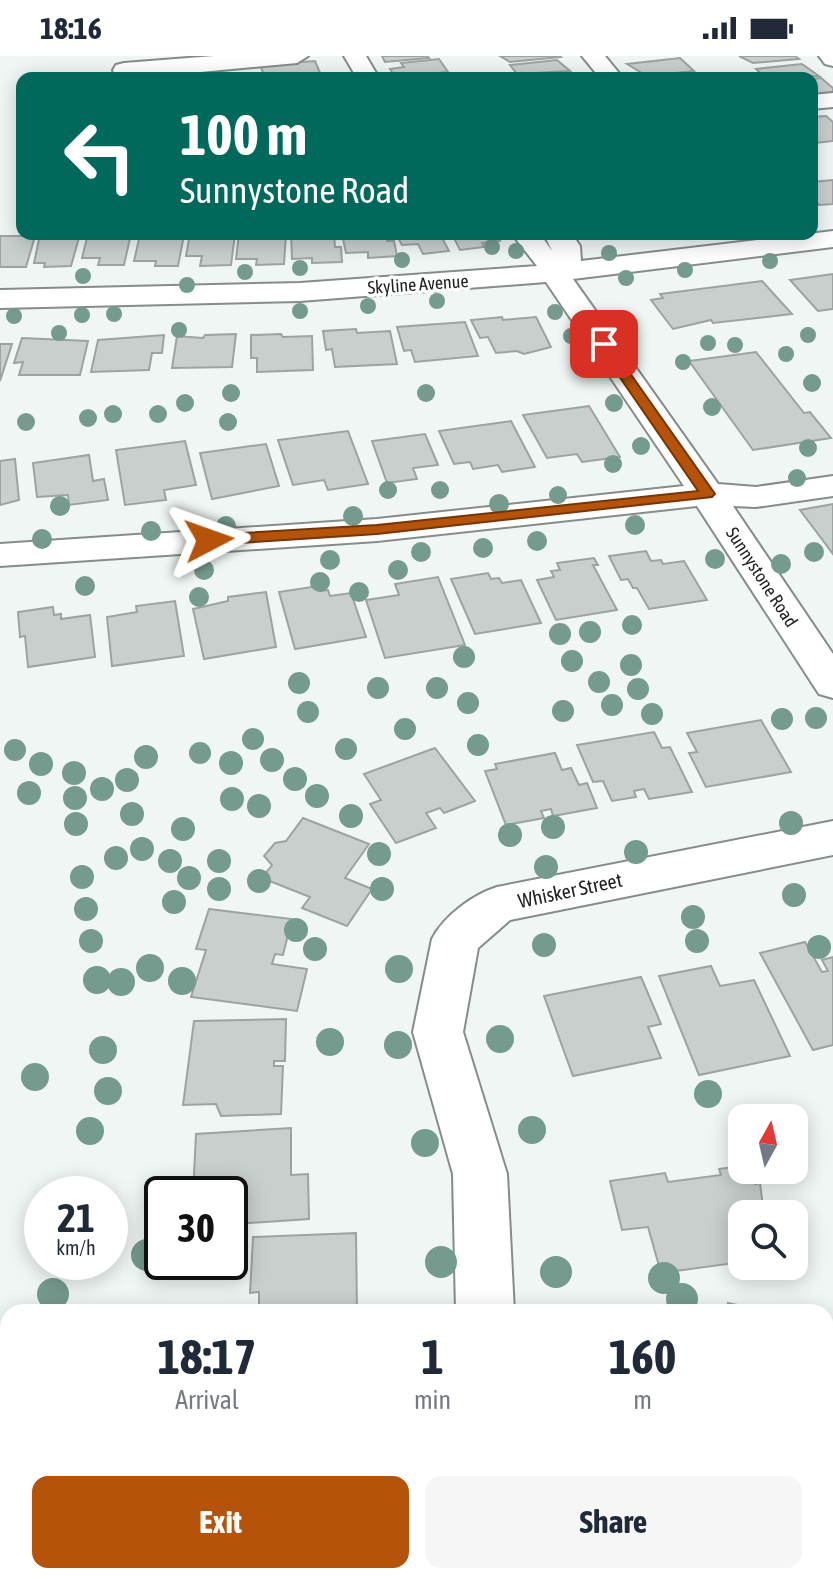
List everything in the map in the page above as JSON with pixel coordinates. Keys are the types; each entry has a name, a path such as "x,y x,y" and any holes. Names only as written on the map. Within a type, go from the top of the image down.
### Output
{"street":[{"path":"124,72 297,56"},
{"path":"593,56 607,72"},
{"name":"Skyline Avenue","path":"0,299 280,294 561,272 833,239"},
{"path":"530,240 541,256 561,272 566,246 562,240"},
{"name":"Sunnystone Road","path":"561,272 833,684"},
{"path":"707,494 733,474 833,459"},
{"path":"0,555 377,530 707,494 756,497 833,486"},
{"name":"Whisker Street","path":"485,1304 480,1174 438,1032 456,939 497,905 833,838"}],"building":[{"path":"382,56 427,56 429,58 385,62"},
{"path":"500,56 560,56 561,57 510,62"},
{"path":"739,56 795,56 799,59 753,63"},
{"path":"680,58 694,71 640,72 627,64"},
{"path":"439,59 448,72 392,72 390,69 404,67 401,63"},
{"path":"557,60 570,71 515,72 510,65"},
{"path":"315,61 320,72 263,72 260,65"},
{"path":"802,64 813,72 759,72 756,69"},
{"path":"219,69 220,72 186,72"},
{"path":"818,78 833,88 833,93 818,94"},
{"path":"826,116 833,122 833,141 818,143 818,117"},
{"path":"833,180 833,204 818,204 818,181"},
{"path":"0,236 34,240 26,267 0,267"},
{"path":"39,240 78,240 71,266 44,267 45,263 34,263"},
{"path":"86,240 130,240 124,265 98,265 100,258 82,258"},
{"path":"139,240 183,240 178,266 155,266 156,261 134,261"},
{"path":"189,240 234,240 231,265 200,266 202,256 186,256"},
{"path":"238,240 286,240 284,264 256,265 257,259 236,259"},
{"path":"291,240 334,240 335,247 341,247 342,262 312,263 312,258 292,259"},
{"path":"343,240 387,240 394,241 397,256 368,258 368,252 346,253"},
{"path":"399,240 443,240 449,251 423,254 418,244 402,245"},
{"path":"455,240 500,241 482,243 484,247 460,250"},
{"path":"833,274 833,309 818,311 790,280"},
{"path":"762,281 792,314 713,323 711,320 673,329 651,300 663,298 660,294"},
{"path":"502,317 503,320 536,317 551,347 524,354 517,351 496,353 488,337 480,338 471,320"},
{"path":"465,322 478,356 415,362 411,350 404,351 397,327"},
{"path":"356,329 357,333 390,331 397,364 335,367 332,349 326,350 323,331"},
{"path":"236,334 232,367 172,368 177,336 203,338 205,335"},
{"path":"281,334 283,337 312,336 313,370 257,372 257,358 251,358 251,335"},
{"path":"164,335 162,353 152,353 149,370 91,372 98,340"},
{"path":"22,338 88,341 80,375 19,375 23,362 14,363"},
{"path":"0,344 12,344 0,381"},
{"path":"756,352 804,413 810,412 831,438 753,450 689,361"},
{"path":"589,406 620,457 582,462 577,454 547,458 523,415"},
{"path":"511,421 535,467 502,472 498,465 473,469 470,462 454,464 439,431"},
{"path":"348,431 368,484 328,490 324,480 293,485 278,440"},
{"path":"425,434 438,465 413,468 417,479 387,483 372,441"},
{"path":"185,441 196,485 164,490 166,500 125,505 116,450"},
{"path":"266,444 279,486 212,499 200,453"},
{"path":"89,455 93,481 104,479 108,500 69,505 68,495 37,497 33,463"},
{"path":"15,459 19,500 0,505 0,461"},
{"path":"833,504 833,554 800,510"},
{"path":"646,551 651,561 661,560 663,564 684,561 707,600 649,609 637,588 633,588 628,579 621,580 609,556"},
{"path":"594,558 598,565 593,565 617,610 556,620 537,580 554,577 551,571 560,570 557,563"},
{"path":"488,573 491,579 499,578 502,583 521,580 541,623 475,634 451,579"},
{"path":"438,577 465,645 385,658 366,600 399,595 395,584"},
{"path":"318,586 320,591 328,590 330,596 351,593 366,637 295,649 279,592"},
{"path":"266,592 276,647 204,659 193,609 228,601 228,597"},
{"path":"175,601 184,656 112,666 107,617 137,612 136,606"},
{"path":"53,607 54,615 61,614 61,619 90,615 95,657 28,667 25,636 20,637 18,612"},
{"path":"761,720 791,772 706,787 689,753 697,752 687,733"},
{"path":"654,732 662,748 670,747 692,792 649,799 644,789 634,791 636,797 612,801 603,781 593,782 577,745"},
{"path":"435,748 475,801 444,813 440,808 426,813 436,828 396,843 370,804 381,800 364,774"},
{"path":"555,753 562,770 571,768 579,785 587,783 597,808 553,816 551,809 541,811 544,818 506,825 485,771 497,769 495,764"},
{"path":"303,818 369,844 345,878 372,889 347,926 302,908 310,897 262,878 272,865 264,856 275,843 286,841"},
{"path":"209,909 292,919 283,955 275,954 272,964 307,969 297,1011 191,997 206,950 196,949"},
{"path":"805,942 822,972 828,971 822,960 833,957 833,1045 813,1050 760,953"},
{"path":"711,966 720,986 754,980 790,1056 699,1075 659,976"},
{"path":"641,977 661,1024 648,1027 661,1058 573,1076 544,996"},
{"path":"286,1019 285,1061 274,1061 274,1066 283,1066 281,1114 221,1116 216,1104 183,1105 194,1021"},
{"path":"291,1128 291,1175 308,1174 309,1219 248,1223 248,1176 194,1176 196,1134"},
{"path":"728,1168 728,1184 760,1184 762,1200 728,1200 728,1264 661,1273 648,1227 622,1230 610,1181 665,1173 668,1182 721,1175 719,1169"},
{"path":"356,1233 357,1304 259,1304 259,1292 250,1293 253,1237"}],"route":[{"path":"209,540 377,530 707,494 604,344"}]}
